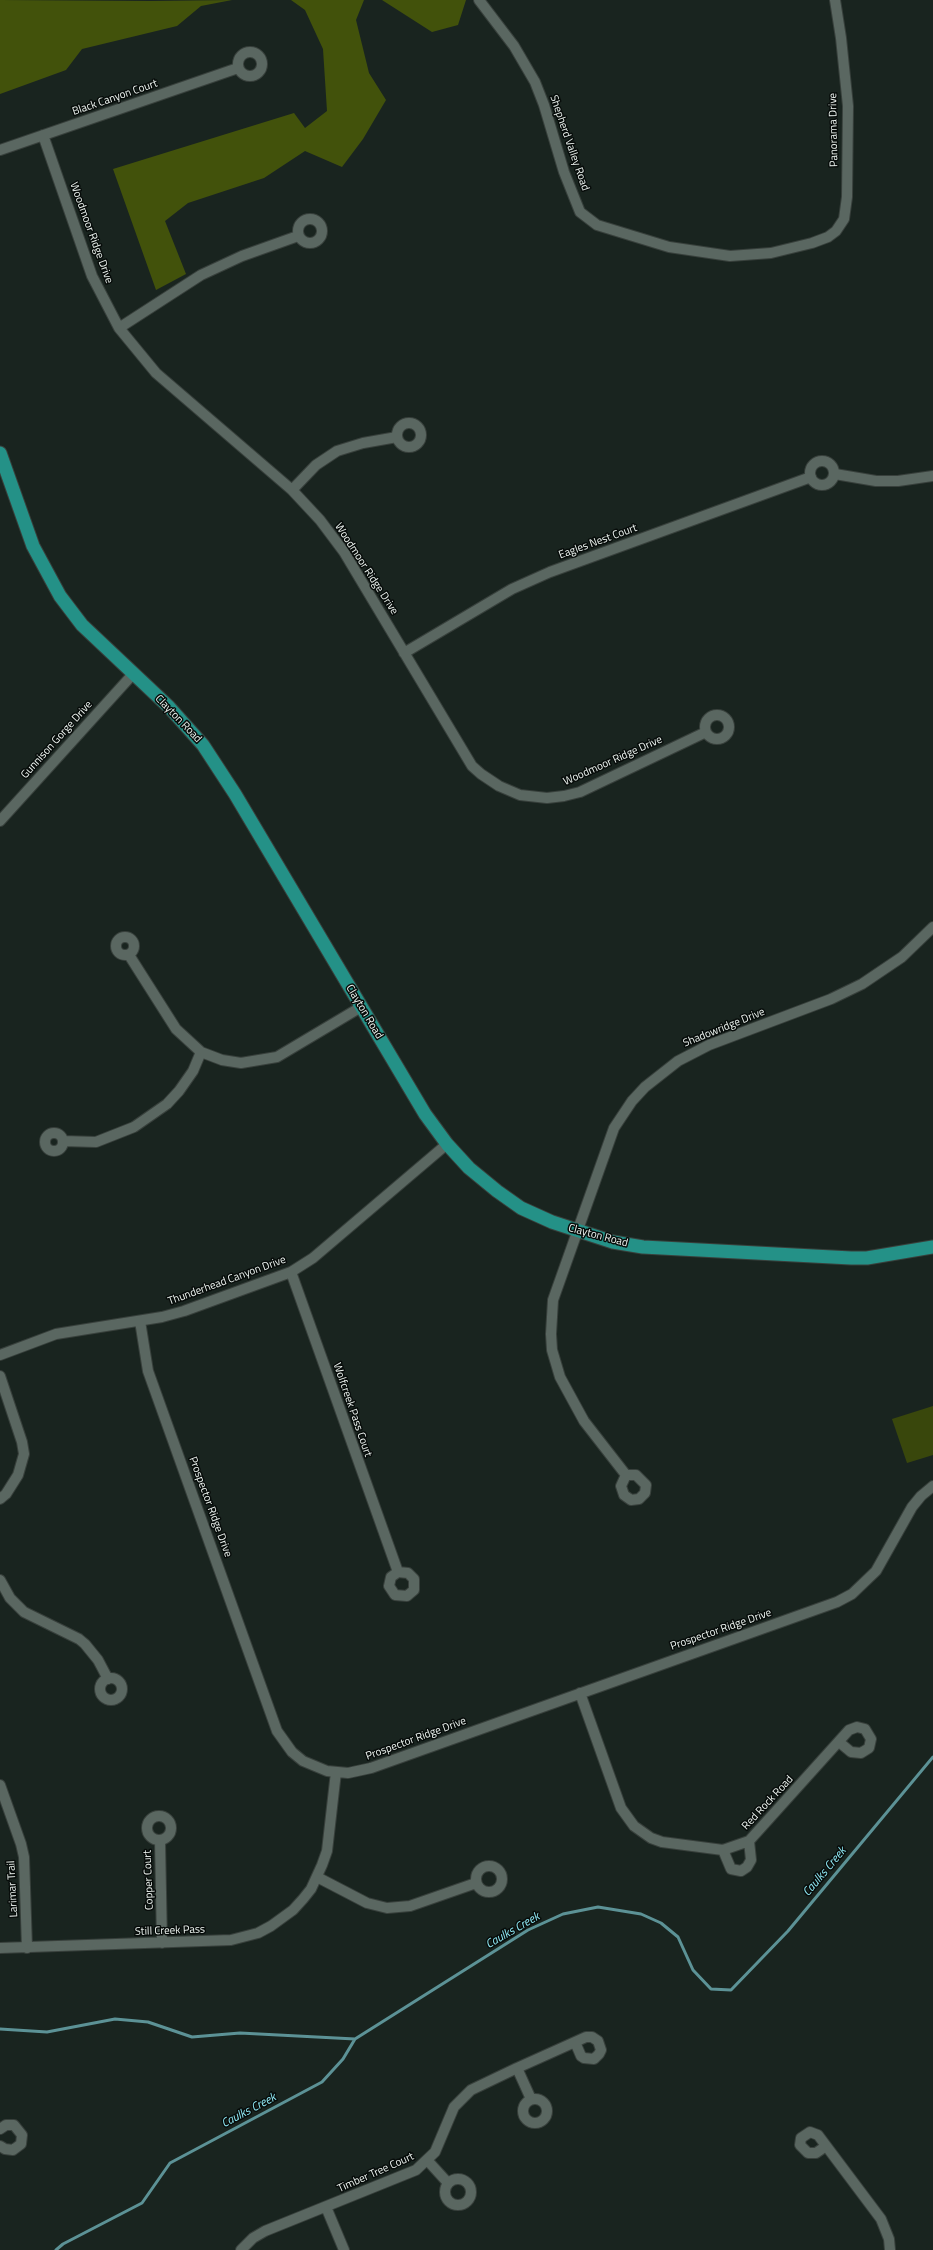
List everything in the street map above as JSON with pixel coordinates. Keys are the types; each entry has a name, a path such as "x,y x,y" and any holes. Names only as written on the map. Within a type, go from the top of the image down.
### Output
{"main road":[{"name":"Clayton Road","path":"0,453 34,546 53,584 82,625 179,717 203,745 235,794 360,1007 425,1114 447,1144 469,1168 506,1198 552,1222 576,1232 613,1242 644,1247 867,1258 933,1247"}],"street":[{"name":"Shepherd Valley Road","path":"479,0 514,46 535,82 544,105 564,172 580,212 587,219 597,225 669,247 730,256 771,252 812,243"},
{"name":"Panorama Drive","path":"812,243 828,237 836,231 844,219 847,197 848,106 841,38 835,0"},
{"name":"Black Canyon Court","path":"0,150 238,68"},
{"name":"Woodmoor Ridge Drive","path":"43,135 92,276 119,328 156,373 292,490 320,520 344,552 472,766 499,786 520,795 547,798 580,792 706,732"},
{"path":"119,328 201,275 242,256 298,236"},
{"path":"292,490 316,465 337,451 363,443 397,437"},
{"path":"819,462 830,464 835,474 832,481 822,486 815,483 811,477 811,470 819,462"},
{"path":"835,474 870,480 898,481 933,476"},
{"name":"Eagles Nest Court","path":"404,652 512,589 550,572 811,477"},
{"name":"Gunnison Gorge Drive","path":"0,821 133,674"},
{"name":"Shadowridge Drive","path":"626,1475 584,1421 560,1377 552,1350 553,1300 614,1128 632,1101 655,1077 678,1060 709,1045 831,1000 862,984 902,957 933,927"},
{"path":"129,955 176,1029 201,1052 222,1060 241,1063 277,1057 360,1007"},
{"path":"63,1141 96,1142 134,1127 167,1104 179,1091 193,1071 201,1052"},
{"name":"Thunderhead Canyon Drive","path":"0,1355 56,1334 184,1311 291,1272 313,1258 447,1144"},
{"name":"Wolfcreek Pass Court","path":"291,1272 390,1556 398,1572"},
{"name":"Prospector Ridge Drive","path":"140,1320 148,1371 277,1731 292,1752 303,1761 318,1768 336,1772 348,1772 371,1768 837,1602 852,1594 876,1571 912,1507 921,1496 933,1486"},
{"path":"0,1376 22,1442 24,1454 18,1475 6,1494 0,1499"},
{"path":"0,1580 10,1598 24,1612 79,1639 85,1644 98,1660 108,1679"},
{"name":"Red Rock Road","path":"580,1693 621,1808 630,1822 643,1834 662,1842 723,1850 749,1841 839,1742"},
{"name":"Still Creek Pass","path":"0,1948 162,1944 231,1940 258,1933 293,1910 311,1889 317,1877 327,1851 336,1772"},
{"name":"Larimar Trail","path":"0,1785 21,1844 24,1857 27,1948"},
{"name":"Copper Court","path":"160,1840 162,1944"},
{"path":"723,1850 731,1869 742,1871 747,1867 750,1860 749,1841"},
{"path":"317,1877 367,1903 387,1908 410,1906 476,1883"},
{"name":"Timber Tree Court","path":"241,2250 253,2238 265,2231 416,2170 428,2161 435,2152 449,2116 462,2098 471,2090 576,2042"},
{"path":"517,2068 531,2099"},
{"path":"0,2129 6,2125 14,2125 22,2135 21,2144 13,2150 5,2149 0,2146"},
{"path":"826,2146 881,2219 889,2239 890,2250"},
{"path":"428,2161 448,2183"},
{"path":"326,2207 344,2250"}],"green space":[{"path":"0,0 232,0 201,6 177,26 82,49 66,70 0,94"},
{"path":"291,0 364,0 356,20 369,73 386,100 363,139 342,167 305,151 264,178 188,203 165,221 186,274 156,290 113,169 294,113 305,128 327,111 323,49 305,10"},
{"path":"382,0 466,0 458,25 432,32"},
{"path":"933,1406 933,1455 907,1463 892,1419"}],"waterway":[{"name":"Caulks Creek","path":"56,2250 63,2244 142,2203 170,2163 322,2082 343,2059 355,2039 528,1930 563,1914 598,1907 641,1914 661,1923 678,1937 693,1970 711,1989 731,1990 788,1931 933,1757"},
{"path":"0,2029 47,2032 115,2019 148,2022 192,2037 240,2033 355,2039"}]}
